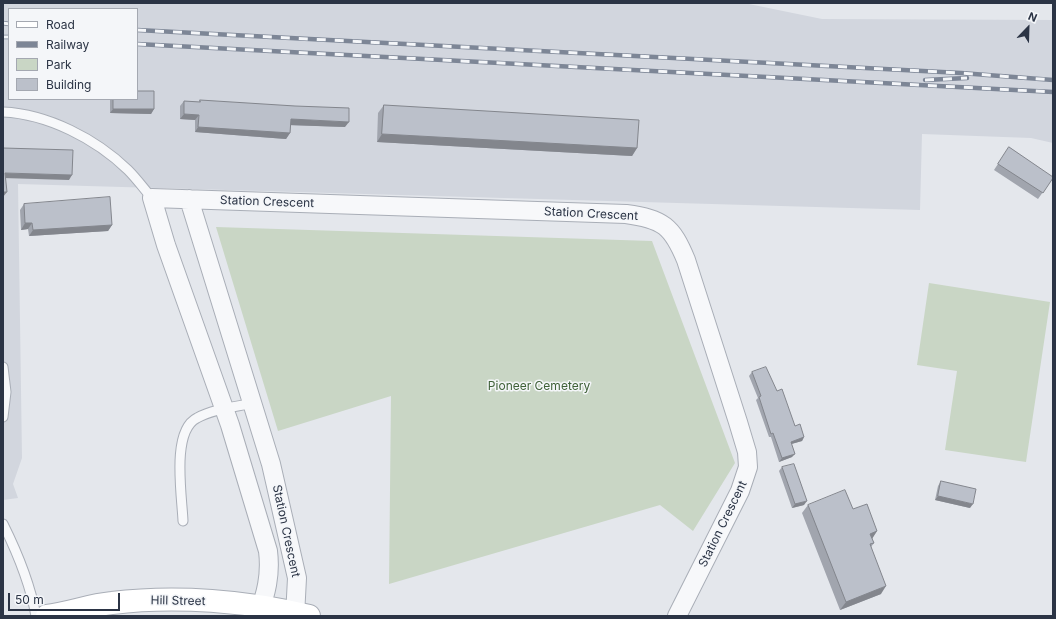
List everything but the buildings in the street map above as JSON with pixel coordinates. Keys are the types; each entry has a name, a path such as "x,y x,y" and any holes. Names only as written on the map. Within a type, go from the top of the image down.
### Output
{"street":[{"name":"Station Crescent","path":"260,611 270,568 268,551 224,410 166,245 152,198 626,214 646,218 668,229 677,238 686,260 747,452 748,467 740,491 677,616"},
{"name":"Station Crescent","path":"189,199 271,464 293,555 297,578 300,615"},
{"name":"Hill Street","path":"49,616 86,606 147,600 211,601 260,611 300,615"}],"lane":[{"path":"3,112 31,116 53,122 86,140 116,160 152,198"},
{"path":"3,367 6,392 3,417"},
{"path":"183,521 180,454 182,441 186,430 196,418 253,403"},
{"path":"3,524 28,580 36,616"}],"shaded area":[{"path":"3,3 744,3 822,19 1053,20 1053,143 1031,138 922,134 920,210 18,184 22,458 13,484 18,498 3,500"}],"green space":[{"name":"Pioneer Cemetery","path":"216,227 652,241 735,463 693,531 660,505 389,584 391,396 278,431"},
{"path":"929,283 1050,302 1026,462 945,450 957,371 917,365"}],"railway":[{"path":"3,23 8,24"},
{"path":"138,30 961,73 1053,80"},
{"path":"3,37 8,37"},
{"path":"138,44 1053,92"},
{"path":"925,80 967,78"}]}
